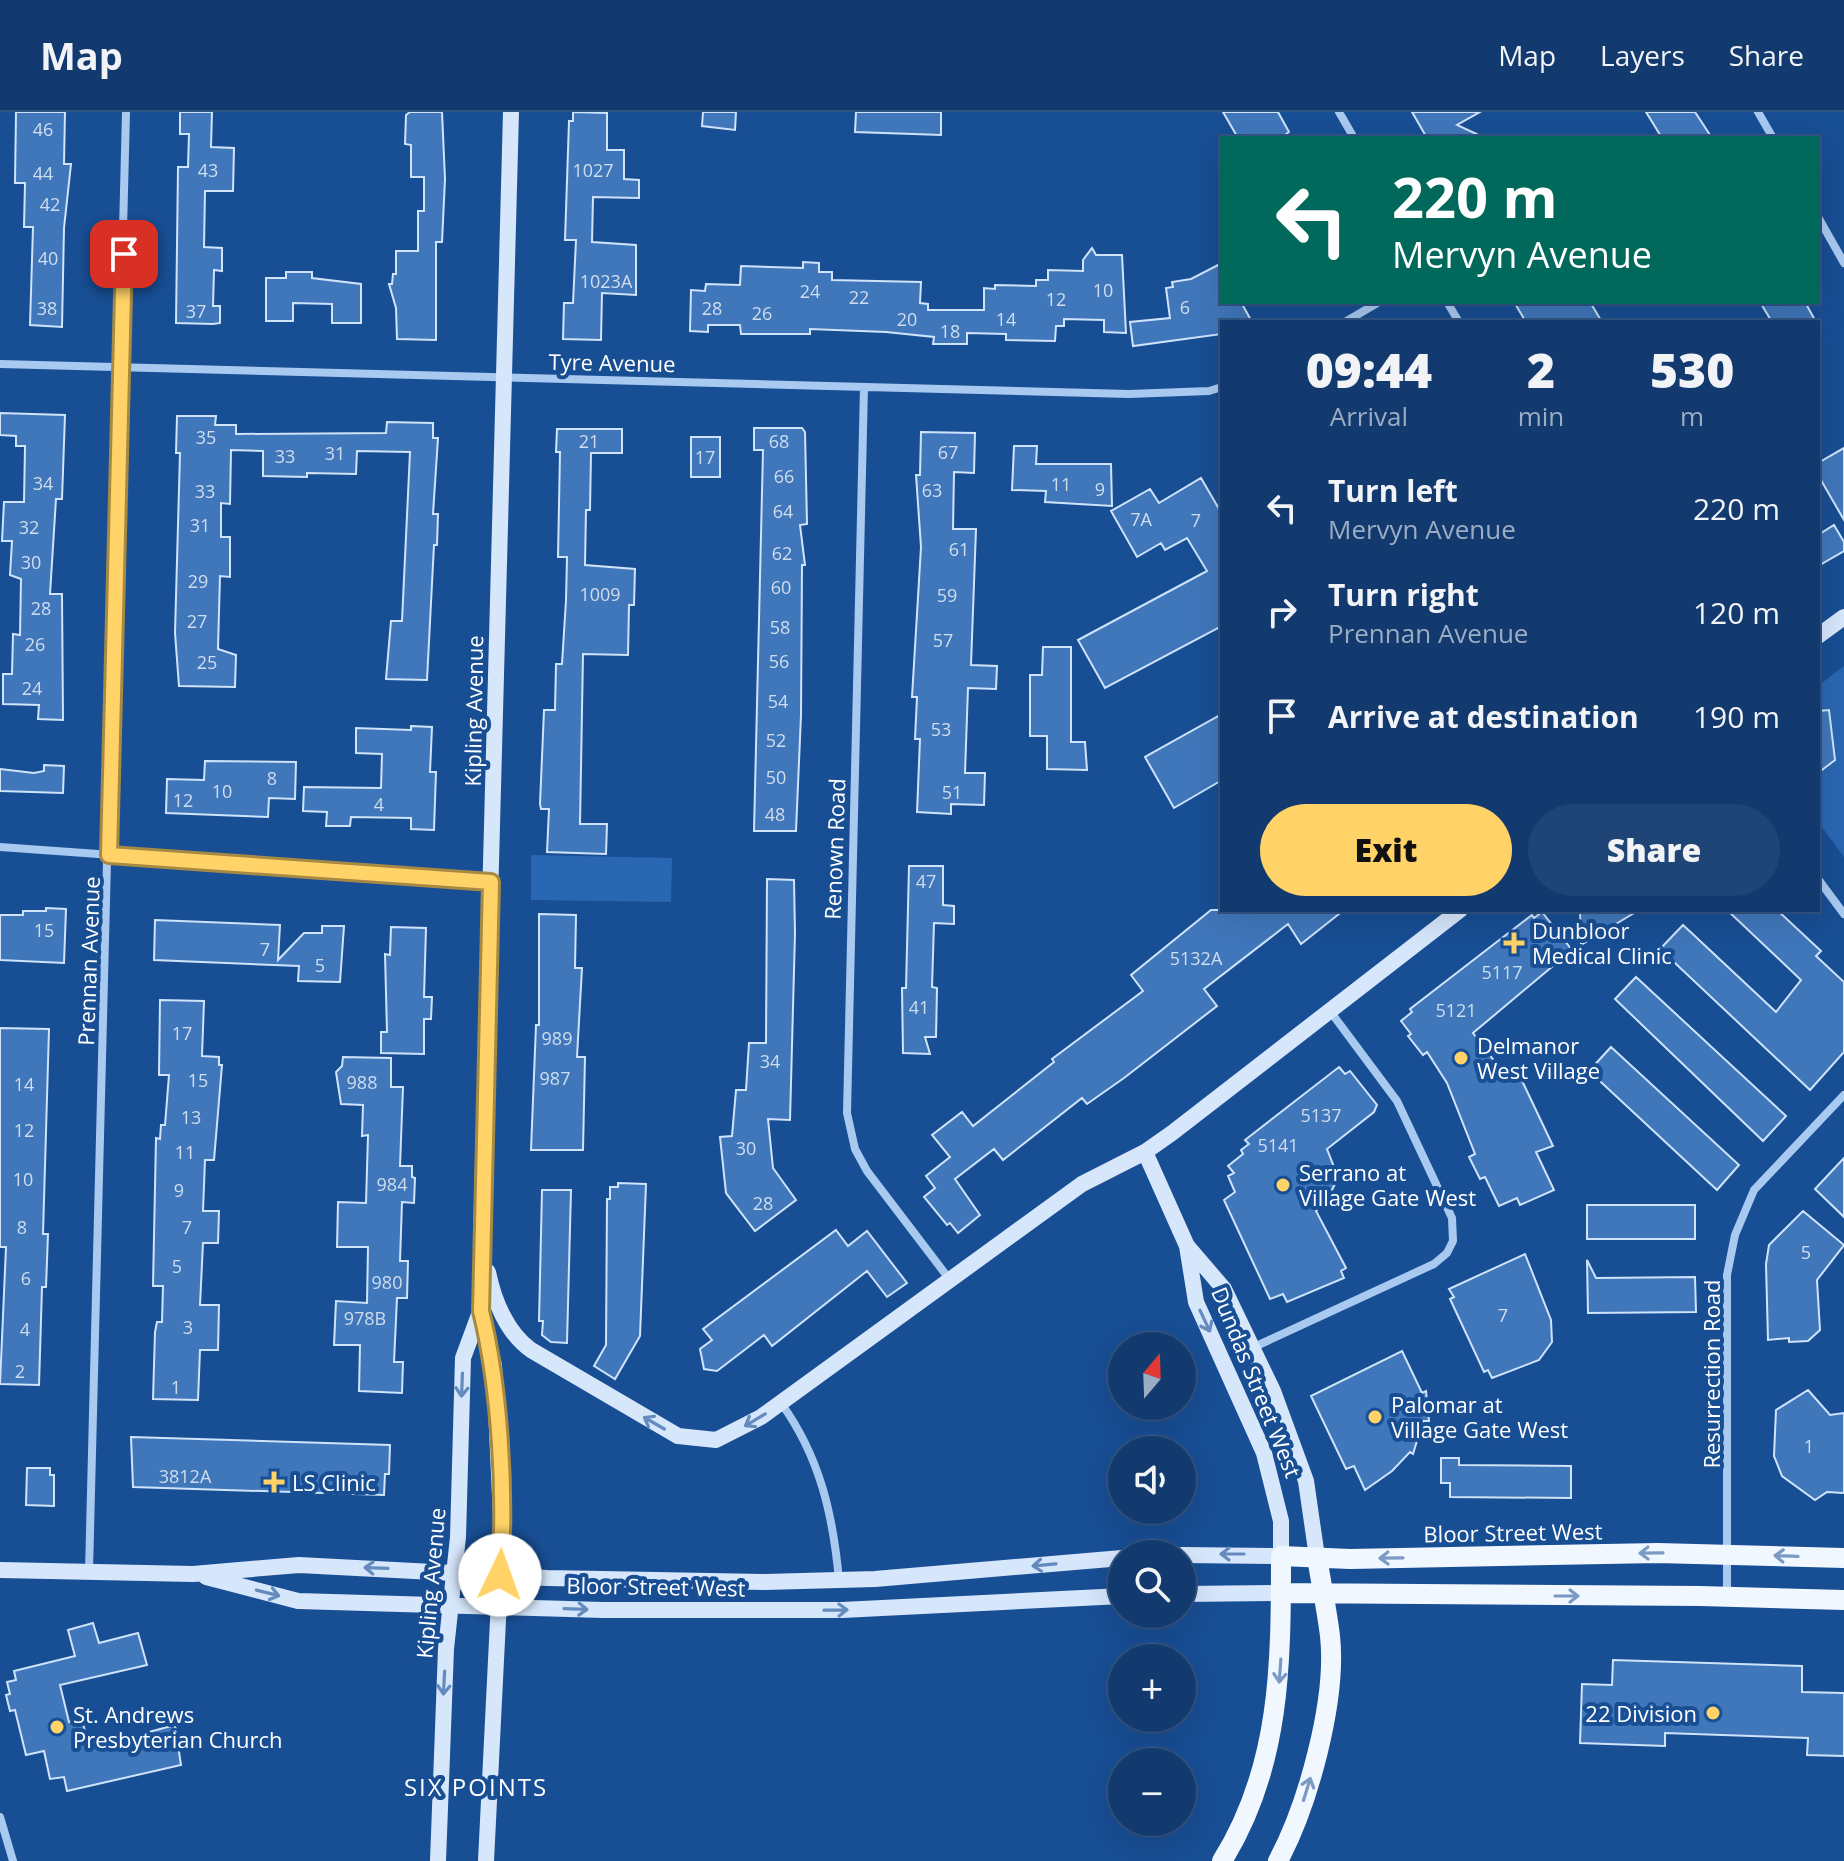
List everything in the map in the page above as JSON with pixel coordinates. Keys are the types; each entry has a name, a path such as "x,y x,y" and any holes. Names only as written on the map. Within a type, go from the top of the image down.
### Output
{"main road":[{"name":"Kipling Avenue","path":"486,1861 502,1540 494,1365 481,1311 481,1239 511,112"},
{"path":"1820,635 1844,617"},
{"path":"481,1239 493,1294 517,1341 665,1429 691,1440 716,1440 781,1403 1082,1184 1145,1152 1457,912"},
{"name":"Dundas Street West","path":"1145,1152 1187,1246 1196,1302 1264,1453 1281,1521 1280,1667 1273,1733 1254,1798 1222,1861"},
{"name":"Dundas Street West","path":"1187,1246 1224,1289 1297,1449 1306,1481 1331,1639 1320,1742 1299,1815 1278,1861"},
{"name":"Kipling Avenue","path":"438,1861 463,1358 481,1311"},
{"name":"Bloor Street West","path":"1196,1555 1729,1554 1844,1558"},
{"name":"Bloor Street West","path":"0,1570 193,1574 299,1565 655,1581 839,1580 1108,1559"},
{"name":"Bloor Street West","path":"193,1574 298,1601 498,1607 797,1611 1108,1597"},
{"path":"1196,1594 1727,1596 1844,1600"}],"street":[{"name":"Prennan Avenue","path":"89,1571 122,367 126,112"},
{"path":"1339,112 1353,136"},
{"path":"1758,112 1772,136"},
{"path":"1820,221 1844,263"},
{"path":"1348,320 1376,304"},
{"name":"Tyre Avenue","path":"0,364 1129,394 1209,391 1220,388"},
{"name":"Renown Road","path":"864,387 847,1113 855,1149 867,1171 950,1280"},
{"path":"0,847 491,882"},
{"path":"1820,882 1844,914"},
{"path":"1252,1348 1434,1264 1447,1253 1453,1241 1452,1218 1397,1101 1330,1011"},
{"name":"Resurrection Road","path":"1727,1596 1727,1275 1735,1235 1754,1190 1844,1095"},
{"path":"781,1403 804,1439 827,1495 839,1580"},
{"path":"0,1817 13,1861"}],"shaded area":[{"path":"1844,666 1844,857 1820,825 1820,684"},
{"path":"531,855 672,858 671,902 531,900"}],"building":[{"path":"16,112 65,112 64,164 71,164 64,228 62,327 30,325 33,227 24,227 25,183 15,183"},
{"path":"180,112 212,112 211,147 234,148 233,191 205,191 204,247 222,248 222,271 214,270 213,306 220,306 220,323 176,323 178,167 188,167 189,134 180,134"},
{"path":"410,112 442,112 445,179 442,242 436,242 436,340 397,339 396,308 389,284 392,284 393,274 396,274 396,251 418,251 418,211 424,211 424,177 411,177 411,145 405,144 406,115"},
{"path":"573,112 607,113 607,150 624,150 624,179 639,180 639,198 593,197 592,242 636,245 636,295 602,293 601,340 563,339 564,303 573,303 576,240 565,240 569,121 573,121"},
{"path":"703,112 736,112 735,130 702,126"},
{"path":"856,112 941,112 941,135 855,132"},
{"path":"1223,112 1278,112 1289,132 1283,136 1237,136"},
{"path":"1412,112 1480,112 1457,125 1481,136 1426,136"},
{"path":"1646,112 1695,112 1711,136 1661,136"},
{"path":"1092,248 1096,255 1122,255 1126,333 1104,332 1104,320 1064,319 1064,326 1056,326 1055,341 1006,340 1006,334 967,333 967,344 933,344 934,337 886,332 810,329 810,334 741,334 740,325 708,325 708,332 690,331 691,290 705,291 706,284 740,285 741,266 803,268 803,262 819,263 819,272 832,272 832,280 921,282 920,303 928,304 928,310 984,310 984,288 995,289 995,285 1036,286 1036,280 1048,280 1048,270 1083,271 1083,260"},
{"path":"1220,264 1220,304 1242,304 1251,320 1220,320 1220,334 1133,346 1130,322 1170,318 1166,288 1173,287 1172,282 1191,279"},
{"path":"286,272 312,272 312,278 361,284 361,323 332,323 332,304 293,303 293,321 266,321 266,278 286,278"},
{"path":"1515,304 1591,304 1601,320 1525,320"},
{"path":"1761,304 1806,304 1815,320 1771,320"},
{"path":"0,413 65,415 62,499 56,499 50,594 62,594 63,720 38,719 39,705 3,704 3,674 12,674 13,634 20,635 21,579 10,575 12,541 2,541 4,502 24,502 25,446 16,446 16,436 0,435"},
{"path":"177,416 216,416 215,425 236,425 236,434 386,433 387,422 433,423 433,438 438,438 433,514 438,514 427,680 386,679 391,621 402,621 410,452 357,451 356,474 307,473 307,477 263,476 263,451 231,450 230,504 221,503 221,537 230,537 230,577 220,576 218,649 236,655 235,687 179,686 175,633 180,453 176,453"},
{"path":"754,428 802,428 805,432 807,524 800,525 805,565 802,565 796,831 754,831 763,450 754,450"},
{"path":"557,429 622,429 622,453 591,453 590,510 586,510 585,565 635,569 634,605 629,605 628,655 583,654 580,824 607,824 606,854 547,852 549,809 541,809 540,804 544,710 555,710 556,664 562,664 566,600 567,557 558,557 560,452 556,452"},
{"path":"921,432 975,433 974,473 954,472 953,529 976,529 971,665 997,666 996,689 968,688 965,773 985,773 984,805 951,804 951,814 917,812 920,739 915,739 917,697 912,697 921,547 916,475 920,475"},
{"path":"691,437 720,437 720,477 691,477"},
{"path":"1014,446 1037,446 1036,464 1111,464 1112,506 1045,502 1046,491 1012,490"},
{"path":"1844,448 1844,520 1820,478 1820,462"},
{"path":"1201,478 1220,511 1220,627 1105,688 1078,640 1207,571 1187,538 1165,550 1161,543 1137,557 1111,511 1150,489 1159,503"},
{"path":"1834,525 1844,542 1844,551 1820,565 1820,534"},
{"path":"1043,647 1071,647 1071,742 1085,742 1087,770 1047,769 1047,736 1030,736 1030,675 1042,675"},
{"path":"1829,710 1835,760 1820,771 1820,711"},
{"path":"1220,715 1220,781 1174,808 1145,757"},
{"path":"411,726 432,727 430,772 436,772 434,830 411,829 411,818 351,817 350,826 326,826 327,812 303,811 304,787 381,788 382,754 356,753 356,728 411,730"},
{"path":"205,761 296,762 295,799 269,798 268,817 166,813 167,779 204,780"},
{"path":"44,765 64,766 63,793 0,791 0,769 34,773 44,771"},
{"path":"909,866 943,866 943,905 954,906 954,924 934,923 932,987 937,988 936,1037 925,1037 930,1054 903,1053 902,988 906,988"},
{"path":"767,879 794,880 790,1120 768,1119 773,1168 796,1200 755,1231 726,1193 720,1137 732,1136 736,1090 746,1090 749,1043 766,1043"},
{"path":"46,908 66,909 64,963 0,960 0,915 23,915 23,911 46,911"},
{"path":"1211,910 1341,912 1301,944 1288,924 1204,989 1217,1006 1124,1078 1087,1104 1082,1098 1003,1160 994,1149 955,1179 980,1215 958,1233 950,1223 947,1225 924,1197 935,1188 926,1176 950,1157 932,1135 962,1112 973,1126 1054,1062 1052,1059 1143,991 1131,975"},
{"name":"Delmanor West Village","path":"1542,912 1572,950 1473,1033 1502,1071 1515,1066 1553,1146 1536,1152 1554,1190 1520,1205 1517,1198 1499,1206 1485,1177 1480,1179 1469,1157 1475,1154 1447,1083 1427,1052 1423,1055 1408,1036 1411,1034 1401,1021 1412,1012 1410,1009 1532,915 1534,918"},
{"path":"1580,912 1636,912 1581,945"},
{"path":"1729,912 1779,912 1821,951 1816,956 1844,982 1844,1052 1810,1090 1660,949 1683,925 1776,1012 1801,980"},
{"path":"539,914 576,915 575,968 582,968 577,1057 585,1057 583,1150 531,1150 536,1025 539,1025"},
{"path":"155,920 280,925 278,960 304,933 322,933 322,926 344,926 340,982 298,981 299,966 154,960"},
{"path":"391,927 426,928 424,997 432,997 431,1019 424,1019 424,1054 381,1053 381,1032 387,1032 385,954 390,955"},
{"path":"1636,977 1786,1116 1763,1141 1615,999"},
{"path":"160,1000 204,1001 202,1056 219,1057 219,1065 222,1065 214,1160 205,1160 203,1211 219,1211 218,1243 203,1243 200,1305 219,1305 218,1350 200,1350 198,1400 153,1399 155,1332 157,1322 162,1322 163,1286 153,1286 156,1138 160,1139 161,1125 165,1125 169,1075 159,1075"},
{"path":"0,1028 49,1029 43,1234 48,1234 46,1287 42,1287 39,1385 0,1384 6,1247 0,1247"},
{"path":"1611,1047 1739,1165 1717,1190 1589,1071"},
{"path":"343,1057 391,1058 391,1087 403,1087 400,1166 412,1166 412,1177 415,1178 414,1203 402,1202 400,1261 408,1261 407,1298 397,1298 394,1362 403,1362 402,1393 359,1391 360,1345 334,1345 336,1301 367,1303 368,1247 337,1247 338,1202 366,1203 368,1135 362,1136 363,1105 341,1104 336,1072 342,1066"},
{"name":"Serrano at Village Gate West","path":"1339,1067 1345,1074 1350,1071 1377,1105 1374,1112 1327,1149 1334,1167 1335,1184 1316,1211 1346,1268 1341,1271 1344,1278 1287,1302 1283,1294 1270,1299 1224,1200 1235,1192 1228,1176 1234,1173 1228,1166 1243,1154 1241,1150 1249,1144 1245,1140"},
{"path":"1844,1158 1844,1217 1815,1189"},
{"path":"618,1183 646,1184 640,1336 615,1379 594,1366 606,1345 607,1199 610,1199 610,1187 618,1187"},
{"path":"542,1190 571,1190 567,1343 551,1342 542,1335 543,1321 539,1321"},
{"path":"1587,1205 1695,1205 1695,1239 1587,1239"},
{"path":"1803,1211 1844,1245 1817,1280 1820,1330 1808,1341 1789,1342 1789,1338 1768,1340 1766,1264 1769,1245"},
{"path":"836,1230 848,1246 867,1231 907,1283 887,1297 867,1271 772,1346 764,1335 717,1371 704,1369 700,1349 712,1340 703,1329"},
{"path":"1525,1254 1551,1320 1552,1342 1539,1360 1492,1378 1488,1370 1484,1372 1450,1299 1454,1297 1449,1289"},
{"path":"1587,1260 1596,1278 1695,1277 1696,1312 1588,1313"},
{"name":"Palomar at Village Gate West","path":"1402,1351 1422,1393 1426,1391 1429,1421 1423,1421 1413,1454 1410,1452 1392,1471 1365,1490 1354,1466 1346,1469 1311,1396"},
{"path":"1808,1390 1830,1415 1844,1413 1844,1493 1827,1492 1815,1500 1782,1476 1774,1456 1776,1410"},
{"path":"131,1437 390,1445 389,1474 385,1474 384,1495 133,1487"},
{"path":"1441,1458 1459,1458 1459,1465 1571,1466 1571,1498 1450,1497 1450,1483 1441,1483"},
{"path":"27,1468 50,1468 50,1475 54,1475 54,1506 26,1505"},
{"name":"St. Andrews Presbyterian Church","path":"93,1623 99,1643 138,1633 147,1665 60,1685 69,1722 82,1719 89,1748 175,1725 181,1765 67,1791 64,1777 50,1779 44,1751 26,1755 15,1710 10,1711 7,1682 16,1680 14,1671 75,1656 68,1630"},
{"name":"22 Division","path":"1613,1660 1802,1666 1802,1692 1844,1693 1844,1756 1807,1755 1808,1738 1665,1733 1665,1746 1580,1743 1582,1684 1612,1685"}],"place":[{"name":"Dunbloor Medical Clinic","path":"1514,943"},
{"name":"Delmanor West Village","path":"1461,1058"},
{"name":"Serrano at Village Gate West","path":"1283,1185"},
{"name":"Palomar at Village Gate West","path":"1375,1417"},
{"name":"LS Clinic","path":"274,1482"},
{"name":"22 Division","path":"1713,1713"},
{"name":"St. Andrews Presbyterian Church","path":"57,1727"}],"district":[{"name":"SIX POINTS","path":"476,1786"}],"route":[{"path":"124,254 109,855 491,882 481,1311 494,1365 502,1540 500,1575"}]}
